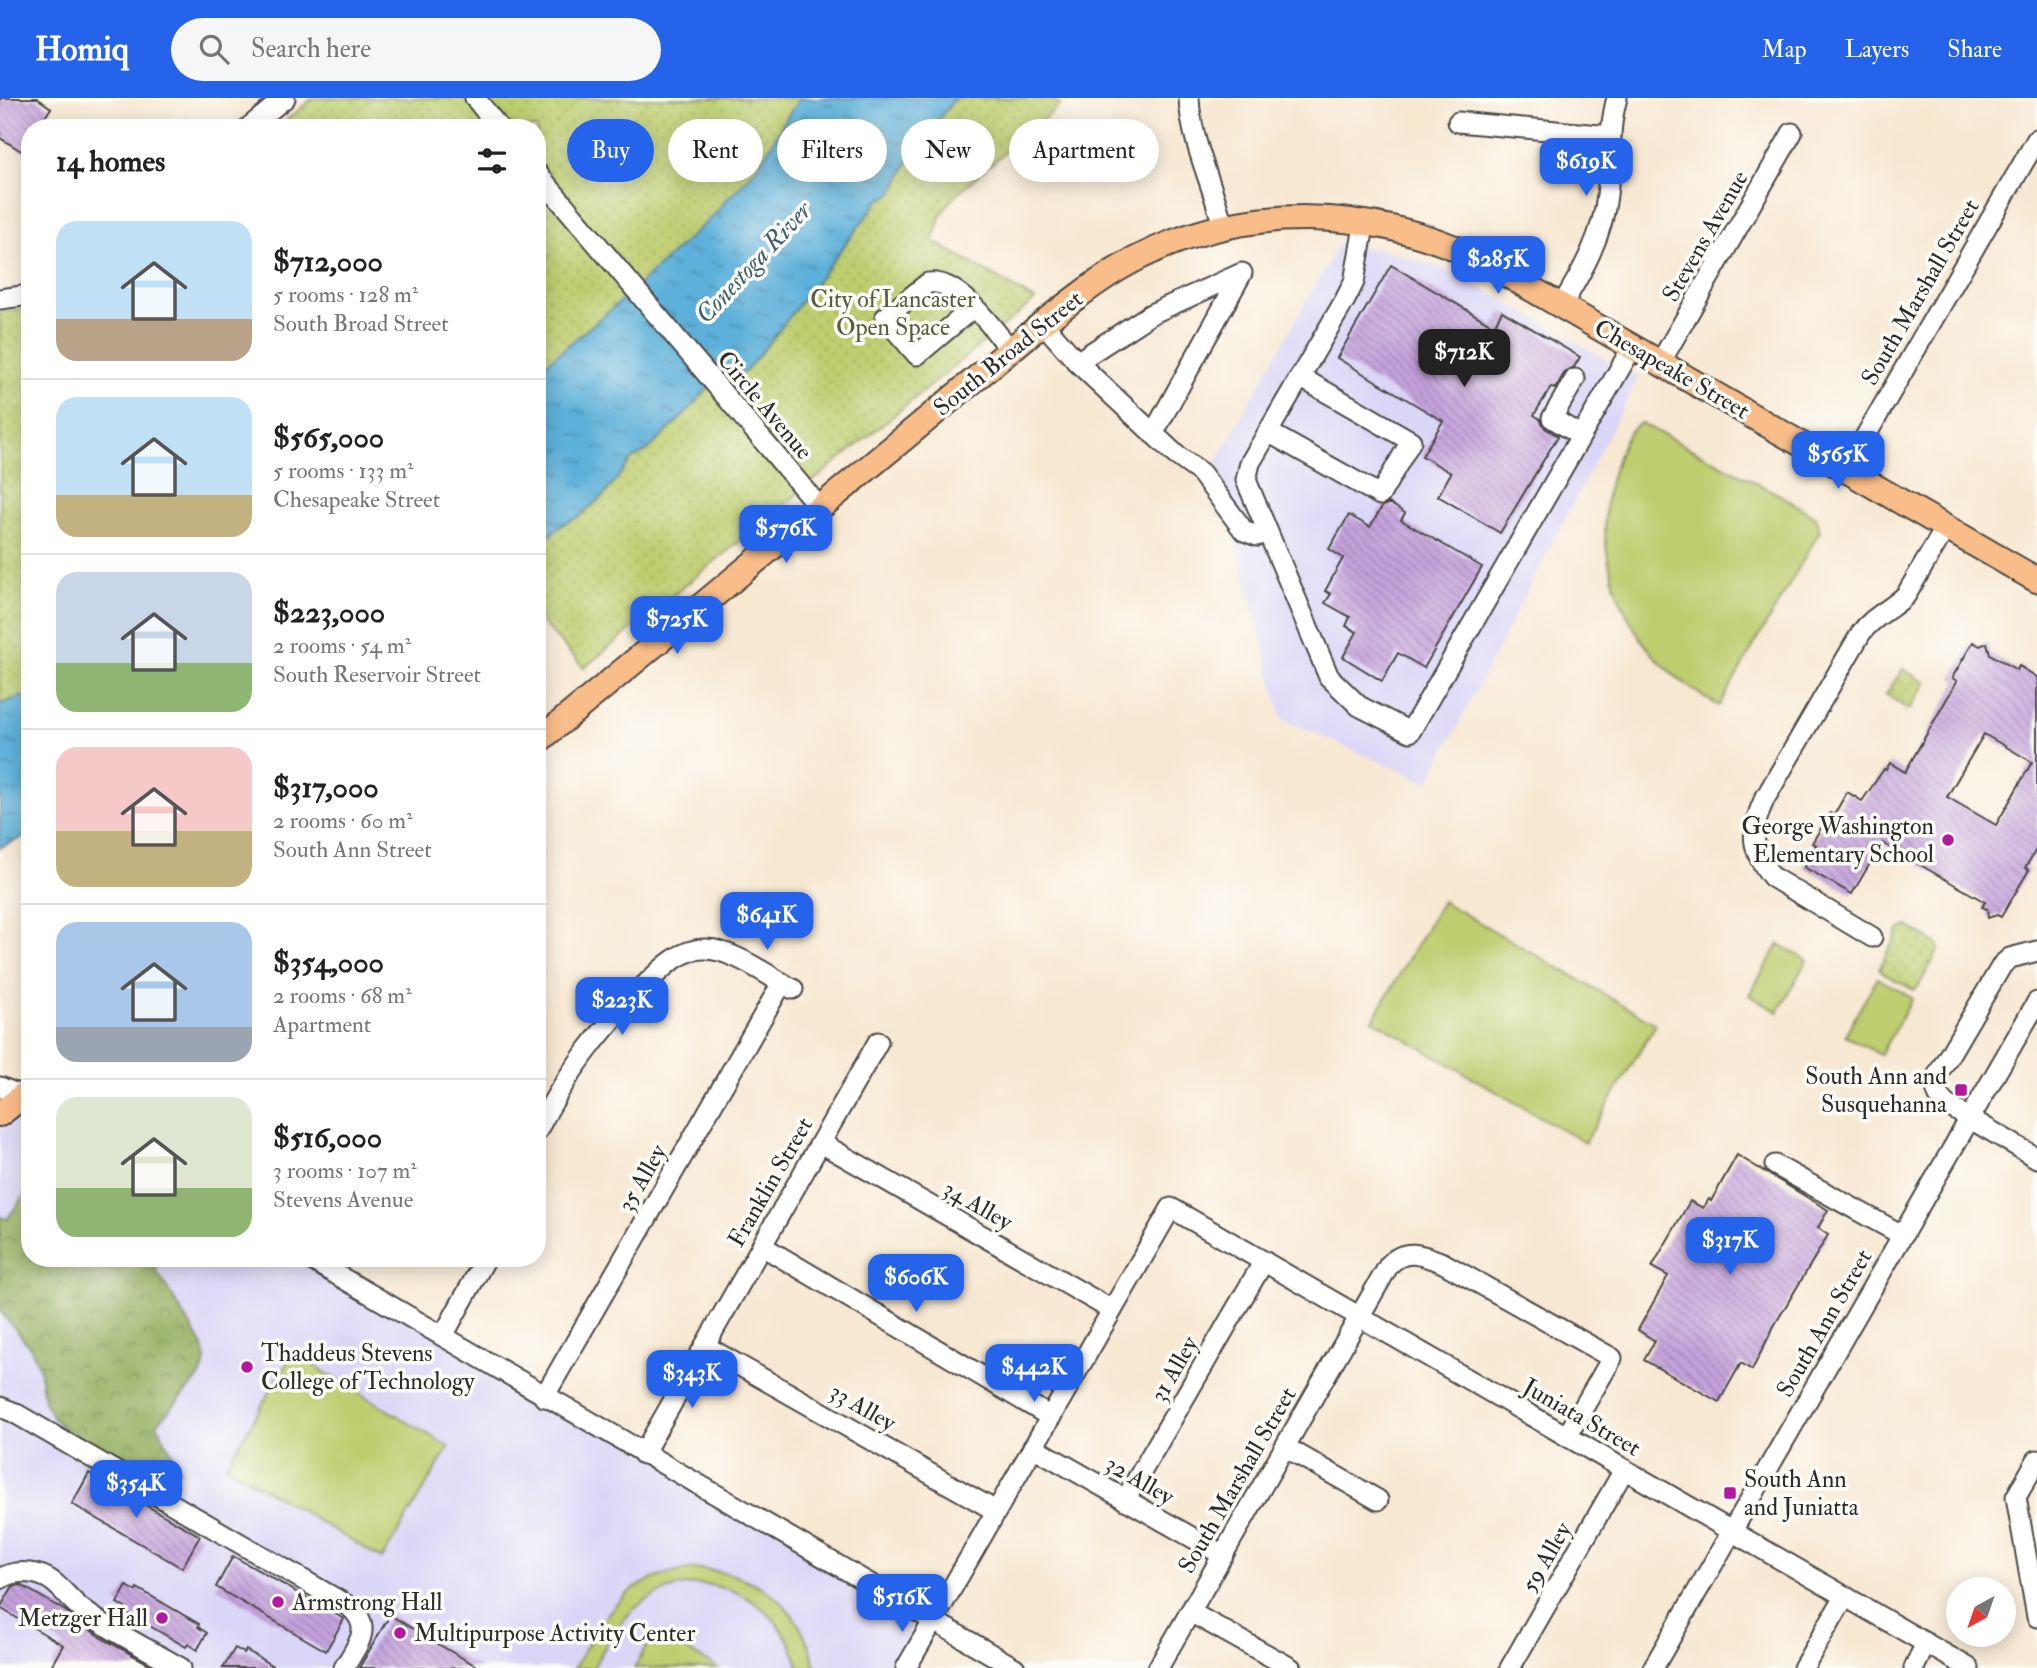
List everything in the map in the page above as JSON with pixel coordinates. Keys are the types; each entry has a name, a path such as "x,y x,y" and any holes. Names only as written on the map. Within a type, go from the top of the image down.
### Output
{"main road":[{"name":"South Broad Street","path":"546,735 1043,323 1103,278 1138,257 1171,242 1249,221 1291,217 1365,221 1455,247 1562,305"},
{"name":"Chesapeake Street","path":"1562,305 1846,470 2036,576"},
{"path":"0,1114 21,1100"}],"street":[{"path":"259,119 285,98"},
{"path":"475,98 492,119"},
{"path":"1189,98 1193,130 1223,227"},
{"path":"1562,305 1583,268 1601,226 1607,197 1611,136 1617,98"},
{"path":"1458,122 1611,136"},
{"name":"Stevens Avenue","path":"1660,363 1792,133"},
{"name":"South Marshall Street","path":"1846,470 2037,139"},
{"name":"Circle Avenue","path":"546,184 820,508"},
{"path":"1365,221 1354,282 1250,463 1246,480 1329,677 1359,706 1410,732 1633,346"},
{"path":"1077,362 1151,314 1242,273 1153,434"},
{"path":"0,299 21,296"},
{"path":"974,307 1011,350"},
{"path":"1043,323 1077,362 1176,455 1201,473 1244,531 1257,536 1267,533"},
{"path":"1268,432 1380,495 1411,441 1300,377"},
{"path":"1575,379 1552,418 1580,435"},
{"path":"1872,937 1772,877 1756,851 1756,817 1763,800 1861,633 1868,623 1906,594 1946,527"},
{"name":"35 Alley","path":"544,1397 788,986 721,951 689,950 656,974 612,1017 567,1076 546,1114"},
{"path":"2037,951 2010,958 2002,965 1938,1074 1936,1090 1939,1099 2037,1158"},
{"name":"South Ann Street","path":"1653,1668 2037,1002"},
{"name":"Franklin Street","path":"643,1454 878,1042"},
{"path":"0,1087 21,1093"},
{"name":"34 Alley","path":"821,1143 1112,1310"},
{"path":"1775,1165 1902,1235"},
{"name":"Juniata Street","path":"1112,1310 1171,1208 1969,1668"},
{"path":"762,1246 1051,1417"},
{"name":"South Marshall Street","path":"1157,1668 1394,1259 1401,1255 1424,1255 1443,1263 1612,1358 1567,1436"},
{"name":"31 Alley","path":"1125,1500 1264,1261"},
{"path":"323,1267 1015,1668"},
{"path":"443,1336 481,1267"},
{"path":"906,1668 1112,1310"},
{"name":"33 Alley","path":"705,1346 996,1511"},
{"path":"0,1407 13,1412 357,1613 363,1630 344,1668"},
{"name":"32 Alley","path":"1033,1447 1223,1555"},
{"path":"1285,1447 1378,1500"},
{"path":"2037,1460 2016,1497 2037,1617"},
{"name":"59 Alley","path":"1510,1668 1624,1469"},
{"path":"0,1579 12,1573 46,1577 85,1612 181,1668"},
{"path":"1803,1668 1845,1596"},
{"path":"1190,1612 1291,1668"},
{"path":"1914,1668 1926,1643"}],"shaded area":[{"path":"1340,242 1389,252 1444,269 1638,378 1428,783 1282,719 1216,462"},
{"name":"Thaddeus Stevens College of Technology","path":"21,1104 21,1267 323,1267 933,1621 906,1668 0,1668 0,1114"}],"green space":[{"path":"313,98 800,98 786,119 777,119 777,135 763,158 763,119 668,119 668,182 744,182 716,213 620,302 546,364 546,119 288,119"},
{"name":"City of Lancaster Open Space","path":"955,98 1048,98 1060,105 1044,119 1009,119 1009,149 995,161 995,119 939,119"},
{"name":"City of Lancaster Open Space","path":"901,177 901,182 970,182 953,197 940,217 933,241 1035,300 584,668 546,627 546,538 562,525 580,516 605,494 632,459 648,450 709,387 746,371 879,200 893,193"},
{"path":"21,308 21,697 0,704 0,312"},
{"path":"1641,423 1782,496 1815,517 1820,531 1719,706 1679,680 1649,650 1633,627 1612,576 1605,521 1607,494 1624,443 1631,431"},
{"path":"1903,669 1926,683 1909,710 1886,694"},
{"path":"1442,901 1656,1024 1585,1143 1373,1020"},
{"path":"1908,926 1937,944 1939,949 1914,990 1879,969 1900,929"},
{"path":"1779,944 1807,960 1778,1012 1749,995"},
{"path":"1877,978 1913,998 1880,1055 1845,1035"},
{"path":"21,1200 21,1267 156,1267 203,1346 206,1360 201,1375 157,1424 181,1471 144,1472 68,1432 54,1419 44,1401 39,1366 30,1347 0,1311 0,1217 7,1219"},
{"path":"293,1353 449,1447 382,1559 226,1466"},
{"path":"693,1569 738,1576 773,1596 800,1626 816,1668 799,1668 790,1644 777,1623 759,1606 739,1594 716,1586 693,1585 668,1589 636,1607 609,1640 593,1668 574,1668 596,1630 619,1601 649,1580"},
{"path":"655,1632 718,1668 634,1668"}],"water":[{"name":"Conestoga River","path":"800,98 955,98 939,119 901,119 901,177 893,193 879,200 746,371 709,387 648,450 632,459 605,494 580,516 562,525 546,538 546,364 620,302 716,213 744,182 763,182 763,158 777,135 777,182 887,182 887,119 786,119"},
{"path":"21,697 21,839 0,848 0,704"}],"building":[{"path":"0,98 37,98 51,108 44,119 21,119 21,151 0,138"},
{"path":"1391,265 1494,326 1502,311 1580,357 1574,367 1565,372 1555,389 1551,387 1534,415 1545,428 1558,436 1500,533 1438,496 1451,473 1422,456 1443,421 1337,358"},
{"path":"1389,503 1405,513 1401,520 1482,567 1424,668 1398,653 1382,681 1343,657 1357,632 1346,626 1350,617 1325,603 1331,594 1325,591 1343,558 1329,549 1349,515 1370,527 1382,507"},
{"path":"1973,642 1980,646 1987,643 1990,654 2017,670 2019,666 2037,677 2037,848 2025,868 2029,870 2001,917 1997,915 1988,918 1987,909 1982,907 1985,902 1882,843 1852,894 1804,867 1816,845 1812,843 1830,813 1834,815 1847,792 1862,801 1890,763 1905,772 1957,681 1952,678","holes":["1984,734 2032,762 1996,825 1947,797"]},
{"path":"1737,1155 1828,1210 1818,1228 1828,1235 1774,1326 1752,1370 1741,1363 1719,1402 1644,1360 1655,1341 1638,1330 1668,1276 1652,1267 1690,1201 1703,1208 1709,1199 1711,1201"},
{"path":"89,1473 200,1536 182,1568 72,1504"},
{"name":"Armstrong Hall","path":"233,1556 344,1619 326,1651 216,1587"},
{"path":"21,1585 64,1610 100,1637 156,1668 50,1668 63,1645 0,1608 13,1586"},
{"name":"Metzger Hall","path":"127,1586 136,1591 137,1588 199,1624 198,1627 207,1633 197,1650 188,1644 186,1647 124,1611 126,1608 117,1603"},
{"name":"Multipurpose Activity Center","path":"390,1615 450,1651 480,1668 359,1668"},
{"path":"235,1648 244,1653 246,1650 276,1668 223,1668"}],"place":[{"name":"George Washington Elementary School","path":"1948,840"},
{"name":"South Ann and Susquehanna","path":"1961,1090"},
{"name":"Thaddeus Stevens College of Technology","path":"247,1367"},
{"name":"South Ann and Juniatta","path":"1730,1493"},
{"name":"Armstrong Hall","path":"278,1602"},
{"name":"Metzger Hall","path":"162,1618"},
{"name":"Multipurpose Activity Center","path":"400,1633"}]}
